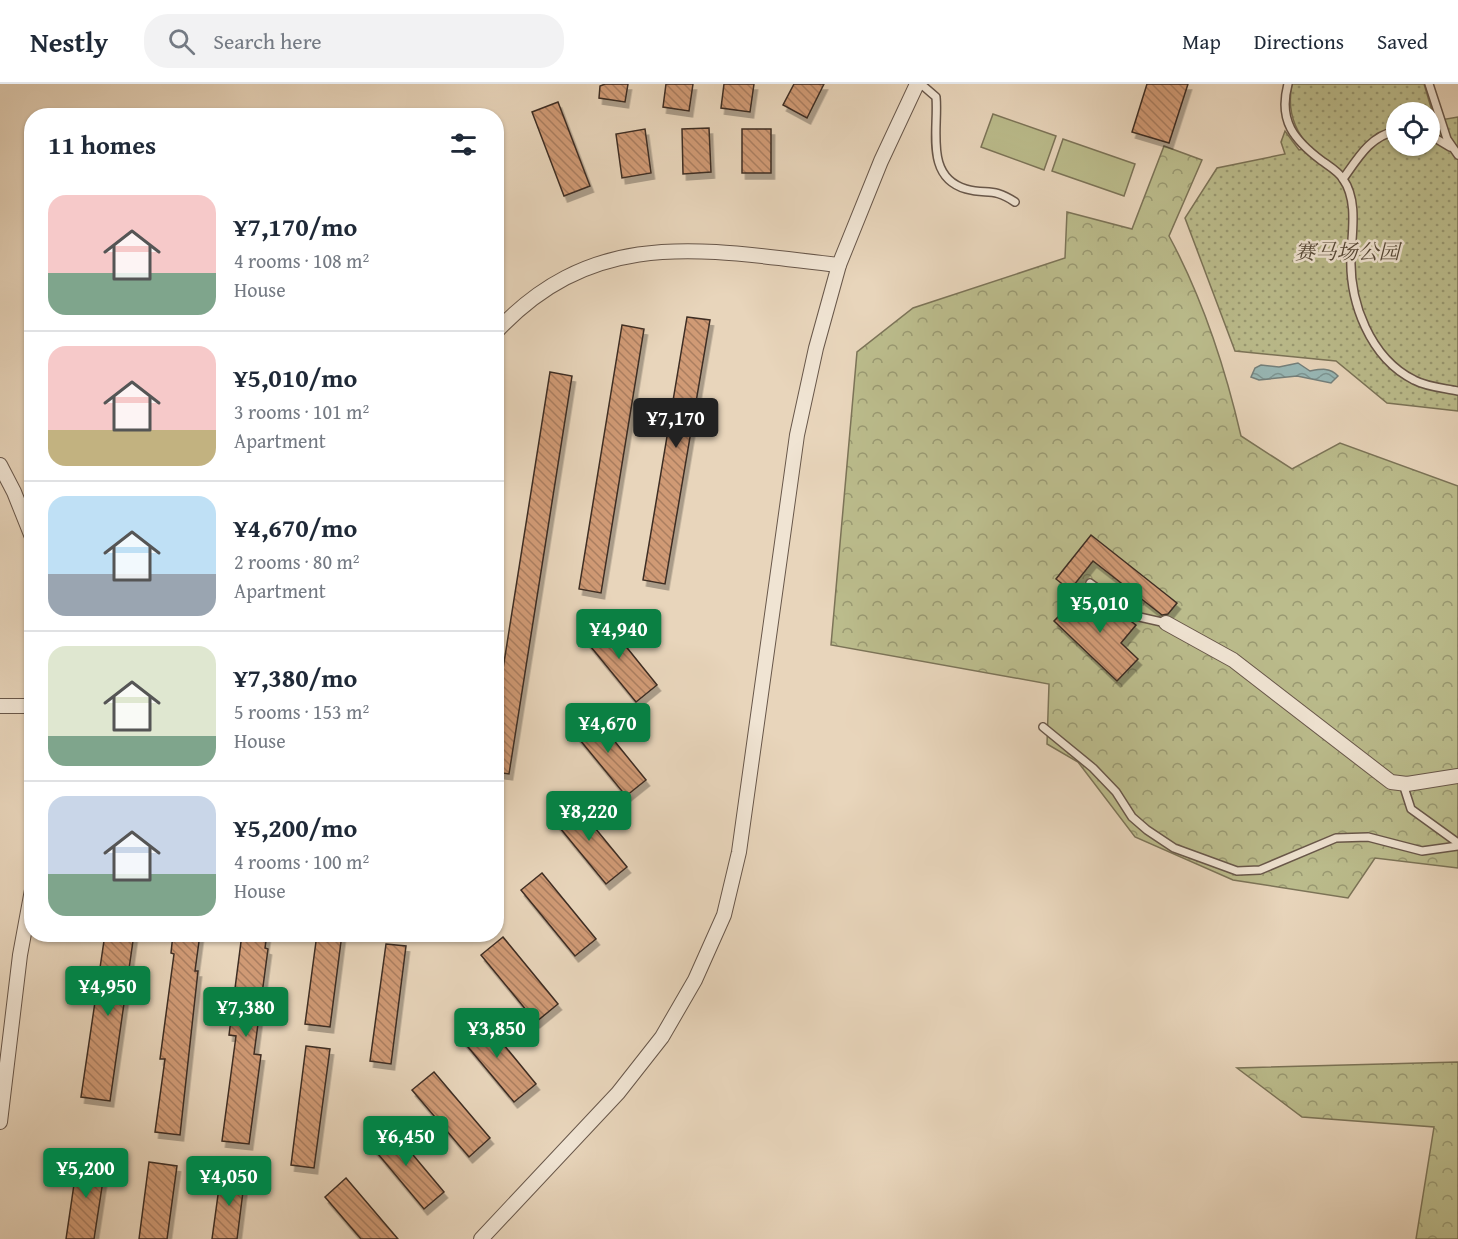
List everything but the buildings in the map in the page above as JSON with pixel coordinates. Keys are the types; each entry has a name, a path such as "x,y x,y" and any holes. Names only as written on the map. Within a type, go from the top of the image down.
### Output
{"street":[{"path":"481,1239 618,1094 662,1037 695,980 724,915 739,852 797,435 816,348 839,265 881,161 919,84"},
{"path":"504,324 514,313 570,276 635,253 706,251 839,265"},
{"path":"0,465 24,517"},
{"path":"1166,623 1233,660 1382,777 1403,784 1458,776"},
{"path":"0,706 24,706"},
{"path":"0,1122 24,933"}],"lane":[{"path":"919,84 936,97 935,149 945,175 964,188 997,192 1015,202"},
{"path":"1288,84 1285,111 1296,139 1344,179 1353,216 1351,274 1358,305 1372,341 1391,365 1413,380 1458,391"},
{"path":"1429,84 1443,128 1457,152"},
{"path":"1344,179 1370,144 1386,134"},
{"path":"1440,141 1457,152"},
{"path":"1090,583 1135,616 1166,623"},
{"path":"1043,727 1093,768 1116,792 1132,817 1147,830 1174,848 1237,871 1260,870 1336,838 1368,837 1422,851 1458,845"},
{"path":"1403,784 1411,809 1458,845"}],"green space":[{"name":"赛马场公园","path":"1292,84 1424,84 1429,102 1386,102 1386,130 1376,134 1386,132 1386,156 1440,156 1440,120 1458,117 1458,411 1387,403 1336,361 1235,351 1185,218 1217,168 1285,154 1281,142 1285,131 1299,150 1311,148 1296,126 1290,102"},
{"path":"993,114 1056,136 1044,170 981,147"},
{"path":"1063,139 1135,164 1124,196 1052,171"},
{"path":"1164,146 1202,160 1169,236 1203,309 1212,334 1241,436 1292,469 1340,443 1458,486 1458,868 1375,858 1348,898 1233,880 1135,837 1078,762 1047,744 1049,684 831,645 857,352 913,308 1065,258 1067,212 1132,229"},
{"path":"1458,1062 1458,1239 1416,1239 1434,1127 1302,1117 1237,1068"}],"water":[{"path":"1298,363 1310,371 1329,370 1338,376 1331,383 1297,376 1259,380 1251,377 1255,368 1261,365 1279,367"}]}
